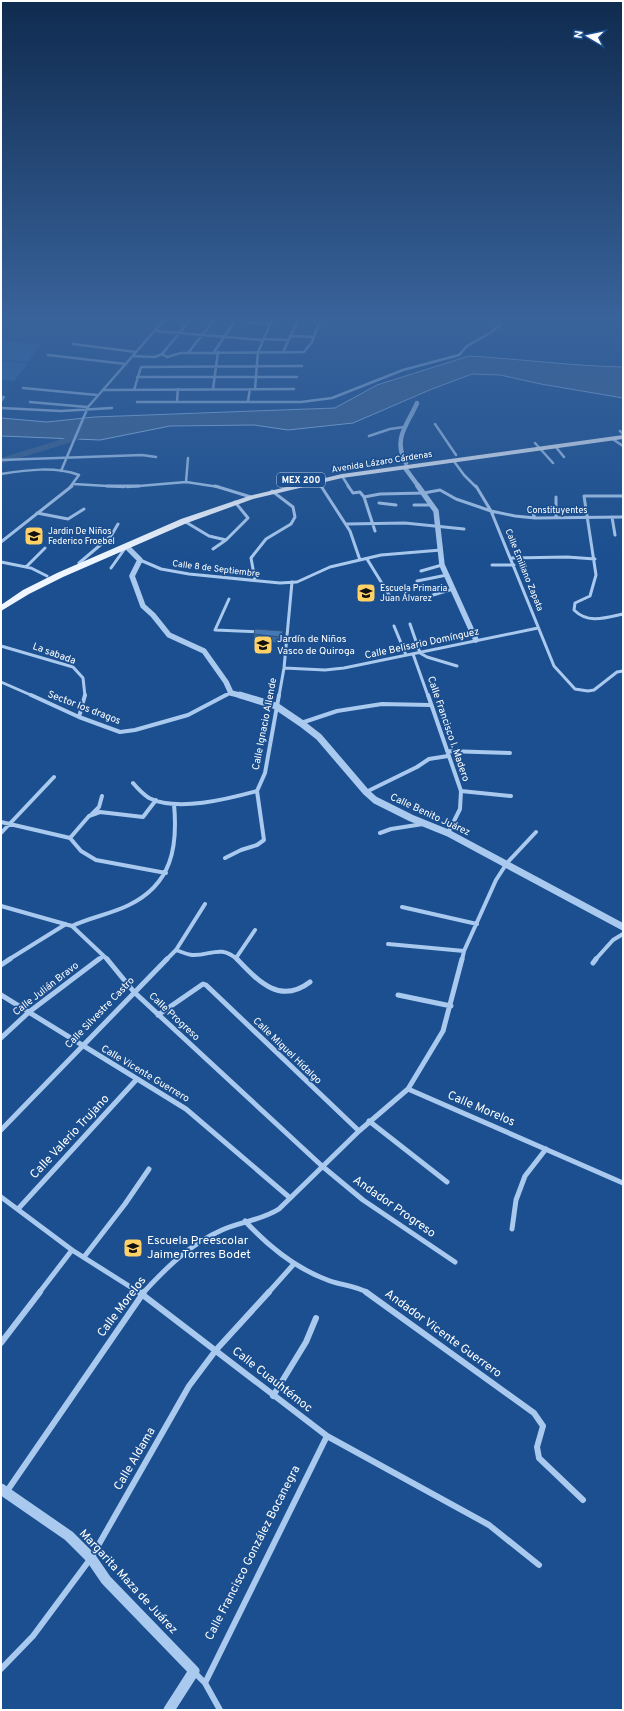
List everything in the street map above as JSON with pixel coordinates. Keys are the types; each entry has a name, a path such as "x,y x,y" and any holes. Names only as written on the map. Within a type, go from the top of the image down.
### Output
{"main road":[{"name":"Avenida Lázaro Cárdenas","path":"537,446 555,446 611,438 622,433"},
{"name":"Avenida Lázaro Cárdenas","path":"1,602 47,576 194,512 316,477 622,433"},
{"name":"Avenida Lázaro Cárdenas","path":"1,609 26,592 184,521 248,496 342,476 406,465"}],"street":[{"path":"61,471 85,413 94,400"},
{"path":"137,402 248,401 306,403 322,400"},
{"path":"30,402 88,408 112,408"},
{"path":"417,403 414,412 404,427 400,451 406,465 432,505 439,526 442,565 476,640"},
{"path":"1,408 61,411 88,408"},
{"name":"Calle Emiliano Zapata","path":"435,424 464,475 475,485 491,511 502,539 512,558 554,666 576,689 594,690 617,672 623,671"},
{"path":"369,436 390,429 404,427"},
{"path":"611,438 623,446"},
{"path":"537,446 553,463"},
{"path":"555,446 564,457"},
{"path":"1,460 142,455 156,457"},
{"path":"186,482 188,458"},
{"path":"1,474 31,470 61,471 79,475 74,484 1,542"},
{"path":"342,476 353,493 360,492 364,497 375,531"},
{"path":"318,481 346,524 355,541 354,548 360,560"},
{"path":"74,484 132,487 186,482 216,486 248,496"},
{"name":"Constituyentes","path":"364,497 424,493 442,490 456,499 491,511 515,516 535,518 623,517"},
{"path":"255,580 252,558 266,539 291,524 295,517 293,506 272,491"},
{"path":"376,495 379,497 379,505 396,505"},
{"path":"623,496 584,496 595,559 596,575 590,596 574,606 574,610 578,615 585,619 592,620 623,614"},
{"path":"556,497 556,517"},
{"path":"213,549 226,540 248,518 244,515 235,502"},
{"path":"414,505 432,505"},
{"path":"37,513 68,519 75,513 84,509"},
{"path":"531,509 535,518"},
{"path":"612,517 616,535"},
{"path":"184,521 205,535 226,540"},
{"path":"346,524 372,522 464,529"},
{"path":"79,563 87,553 112,535 118,524"},
{"path":"111,568 127,547 140,560 132,576 143,606 153,615 169,635 204,651 226,682 231,693"},
{"path":"26,567 45,548"},
{"path":"292,582 330,567 367,558 381,555 441,550"},
{"path":"512,558 567,557 595,559"},
{"path":"367,558 391,598"},
{"name":"Calle 8 de Septiembre","path":"140,560 160,569 190,574 280,583 292,582"},
{"path":"1,562 42,571 47,576"},
{"path":"421,571 442,565"},
{"path":"492,565 514,565"},
{"path":"418,581 447,575"},
{"name":"Calle Ignacio Allende","path":"257,791 265,773 284,668 292,582"},
{"path":"433,595 453,590"},
{"path":"229,599 216,630 266,632"},
{"path":"410,624 420,653 427,657 457,666"},
{"path":"394,626 406,655"},
{"name":"Calle Belisario Domínguez","path":"284,668 325,670 344,668 538,628"},
{"path":"281,633 288,634"},
{"name":"La sabada","path":"1,646 73,668 79,673 83,677 86,695 79,717"},
{"name":"Calle Francisco I. Madero","path":"413,654 461,791 460,809 448,833"},
{"name":"Sector los dragos","path":"1,682 79,717 120,732 135,730 188,715 231,693"},
{"name":"Calle Benito Juárez","path":"231,693 276,706 302,723 319,737 366,792 386,806 448,833 507,863 606,920 623,927"},
{"path":"302,723 337,711 382,704 430,705"},
{"path":"447,751 510,753"},
{"path":"366,792 417,767 429,759 448,756"},
{"path":"1,833 54,777"},
{"path":"133,783 150,798 174,804 228,798 257,791 264,840 259,845 252,848 243,849 235,855 225,858"},
{"path":"461,791 511,796"},
{"path":"70,838 89,816 99,808 102,796"},
{"path":"89,816 100,812 143,817 156,800"},
{"path":"72,926 130,904 146,894 166,873 172,856 176,822 174,804"},
{"path":"1,822 70,838 76,848 85,856 96,860 166,873"},
{"path":"380,833 390,828 425,824"},
{"name":"Calle Morelos","path":"3,1491 142,1294 187,1251 213,1234 245,1221 271,1215 369,1121 408,1089 443,1031 451,1006 464,951 496,880 507,863 536,832"},
{"name":"Calle Silvestre Castro","path":"1,1130 176,950 205,904"},
{"name":"Calle Progreso","path":"1,906 72,926 104,956 134,992 322,1166"},
{"path":"402,907 476,924"},
{"path":"1,965 66,924"},
{"path":"236,958 255,930"},
{"path":"593,962 613,940 623,934"},
{"path":"388,944 464,951"},
{"path":"176,950 186,955 196,956 216,950 225,952 236,958 262,982 280,991 296,991 310,982"},
{"name":"Calle Julián Bravo","path":"1,1038 29,1012 104,956"},
{"name":"Calle Miguel Hidalgo","path":"158,1015 203,984 359,1131"},
{"name":"Calle Vicente Guerrero","path":"1,995 81,1046 186,1109 289,1197"},
{"path":"398,995 451,1006"},
{"name":"Calle Valerio Trujano","path":"18,1209 137,1079"},
{"name":"Calle Morelos","path":"408,1089 623,1182"},
{"path":"369,1121 447,1182"},
{"path":"512,1229 516,1200 526,1176 546,1149"},
{"name":"Andador Progreso","path":"322,1166 363,1200 456,1262"},
{"path":"84,1257 150,1169"},
{"name":"Calle Cuauhtémoc","path":"1,1197 72,1250 142,1294 327,1436 489,1525 539,1565"},
{"name":"Andador Vicente Guerrero","path":"245,1221 273,1251 293,1265 340,1286 365,1291 534,1413 543,1426 536,1447 539,1458 583,1500"},
{"path":"1,1343 72,1250"},
{"name":"Calle Aldama","path":"1,1669 33,1636 91,1558 189,1386 216,1350 293,1265"},
{"path":"273,1396 306,1342 316,1318"},
{"name":"Calle Francisco González Bocanegra","path":"205,1683 327,1436"},
{"name":"Margarita Maza de Juárez","path":"3,1491 69,1536 91,1558 106,1580 205,1683 220,1710"},
{"path":"169,1710 194,1671"}],"shaded area":[{"path":"350,400 407,400 353,423 288,430 254,425 170,426 100,440 1,436 1,418 47,422 94,417 335,408"}],"building":[{"path":"255,629 283,631 281,637 254,634"}],"waterway":[{"path":"1,461 75,438"}],"place":[{"name":"Jardin De Niños Federico Froebel","path":"34,536"},
{"name":"Escuela Primaria Juan Álvarez","path":"366,593"},
{"name":"Jardín de Niños Vasco de Quiroga","path":"263,645"},
{"name":"Escuela Preescolar Jaime Torres Bodet","path":"133,1248"}]}
